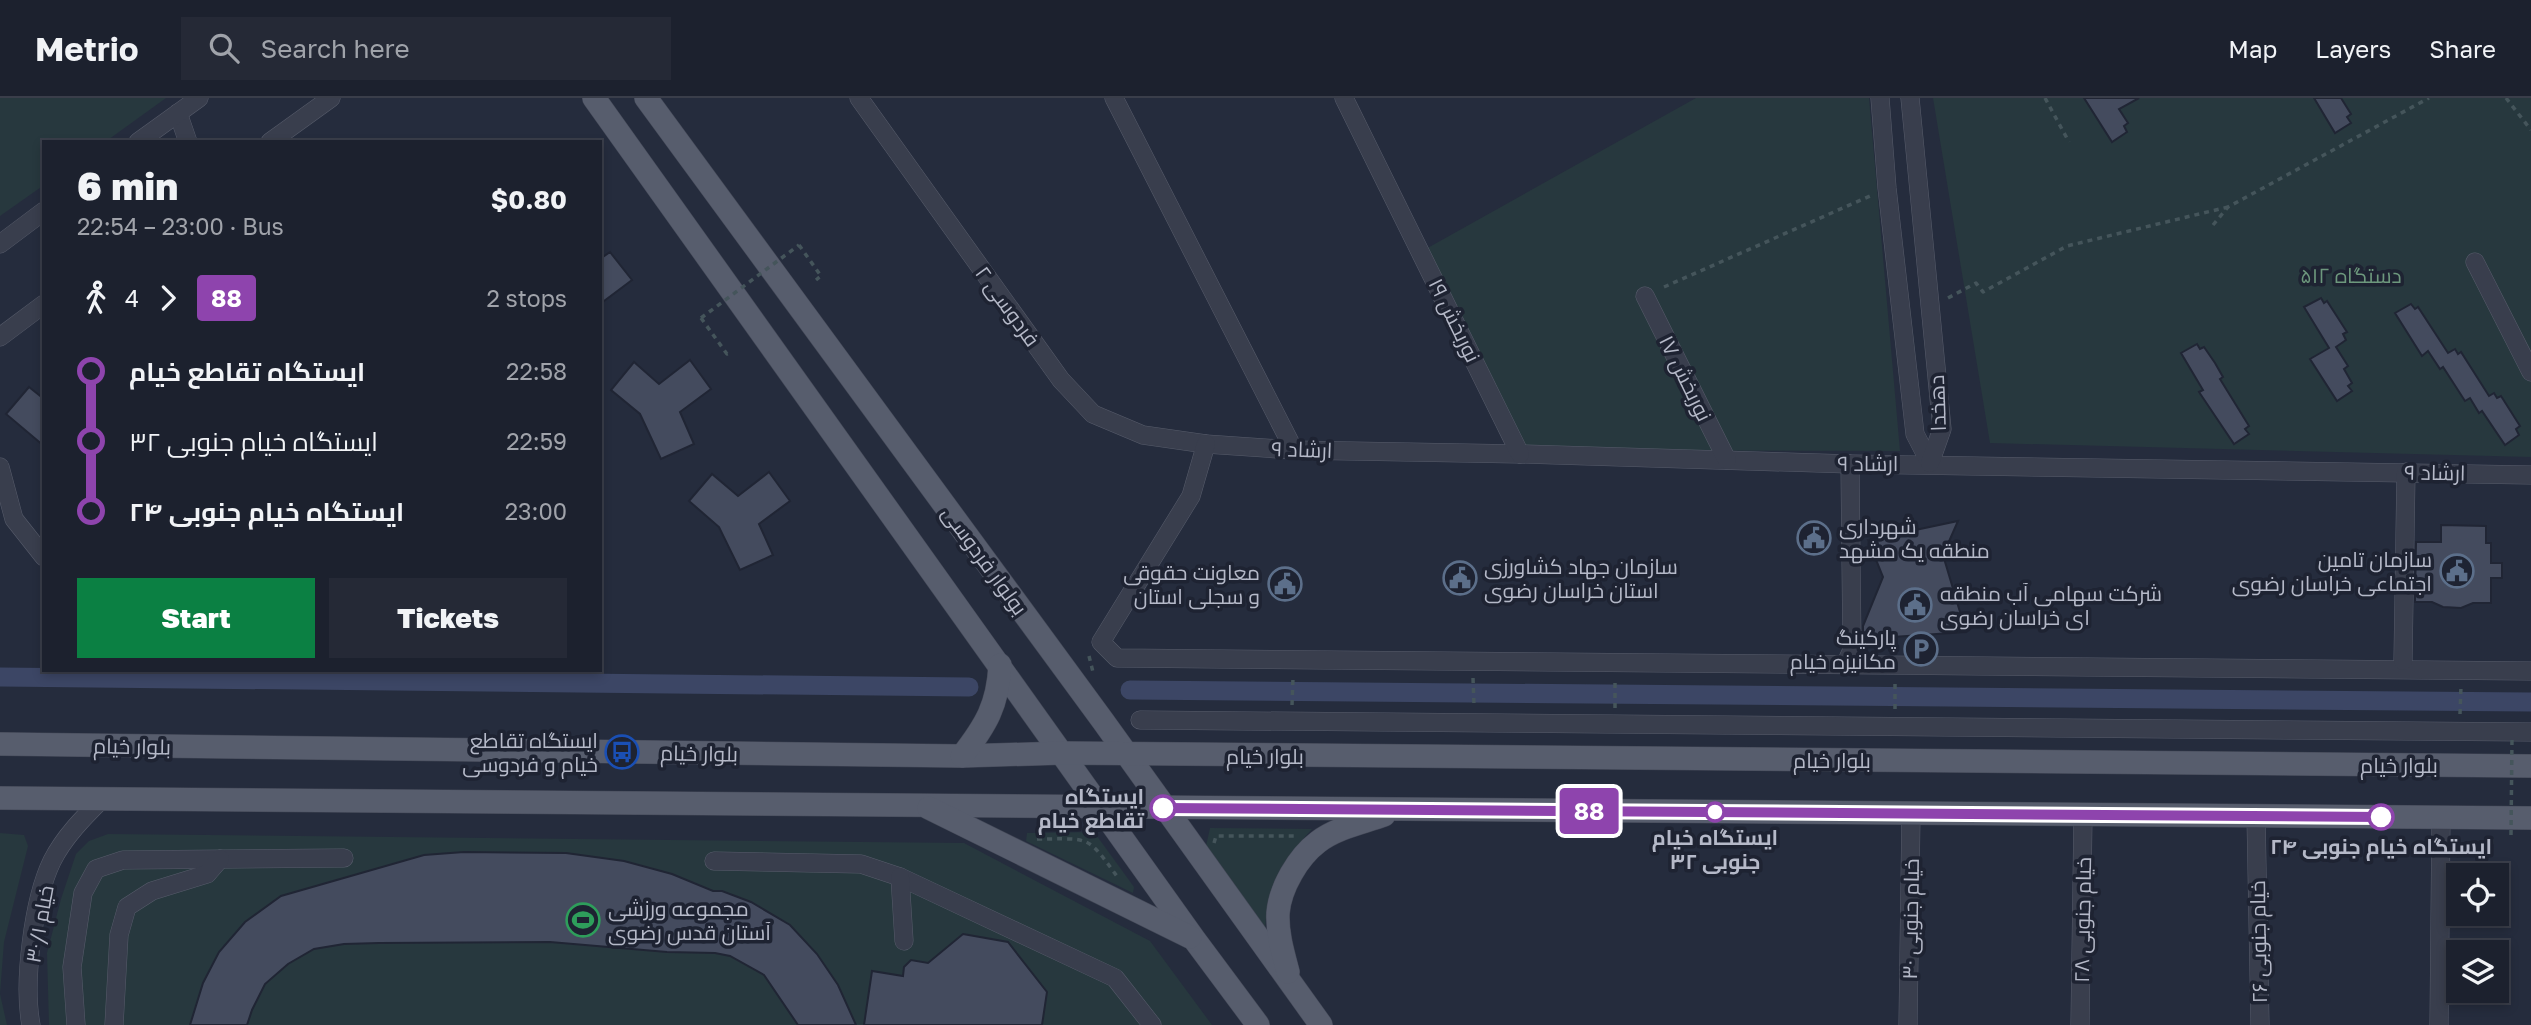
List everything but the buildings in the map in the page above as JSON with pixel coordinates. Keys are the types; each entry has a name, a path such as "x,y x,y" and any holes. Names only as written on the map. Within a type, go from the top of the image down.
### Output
{"main road":[{"path":"594,98 1255,1024"},
{"name":"بولوار فردوسی","path":"646,98 1128,755 1163,808 1321,1025"},
{"path":"962,756 992,711 999,689 1000,665"},
{"name":"بلوار خیام","path":"0,744 962,756 1063,753 2531,766"},
{"path":"0,798 2531,818"},
{"path":"923,805 1194,939"},
{"path":"1290,982 1279,931 1278,910 1284,888 1293,872 1318,842 1346,828 1408,810"}],"street":[{"path":"144,140 199,98"},
{"path":"273,140 331,98"},
{"name":"فردوسی ۲","path":"859,98 1060,380 1093,414 1143,435 1206,444"},
{"path":"1114,98 1294,450"},
{"name":"نوربخش ۱۹","path":"1345,98 1520,454"},
{"name":"دهخدا","path":"1880,98 1887,188 1915,434 1930,463"},
{"name":"دهخدا","path":"1910,98 1942,429 1930,463"},
{"path":"178,113 187,140"},
{"path":"0,244 42,212"},
{"path":"2475,262 2531,372"},
{"name":"نوربخش ۱۷","path":"1645,296 1727,460"},
{"path":"0,337 42,306"},
{"path":"1206,444 1191,496 1101,642 1117,658 2531,671"},
{"name":"ارشاد ۹","path":"1206,444 1294,450 1850,464 1930,463 2531,475"},
{"path":"1846,665 1852,650 1850,464"},
{"path":"0,467 14,519 42,554"},
{"path":"2403,661 2406,472"},
{"path":"1140,720 2531,732"},
{"name":"خیام ۳۰/۱","path":"31,1025 30,968 38,906 52,861 77,824 102,799"},
{"name":"خیام جنوبی ۳۰","path":"1908,1025 1911,813"},
{"name":"خیام جنوبی ۲۸","path":"2080,1025 2083,815"},
{"name":"خیام جنوبی ۲۶","path":"2256,816 2260,1025"},
{"path":"2440,1025 2441,817"},
{"path":"76,1025 72,967 83,893 96,869 123,860 344,858"},
{"path":"114,1025 119,935 127,907 152,891 207,874 220,859"},
{"path":"714,861 861,864 900,877 1115,978 1146,1023"},
{"path":"900,877 904,941"}],"path":[{"path":"2045,98 2069,142"},
{"path":"1930,307 1976,283 1983,292 2067,246 2228,207 2429,98"},
{"path":"2506,98 2529,131 2531,130"},
{"path":"1664,287 1887,188"},
{"path":"2213,225 2228,207"},
{"path":"730,352 727,354 701,318 799,245 821,276 816,280"},
{"path":"1088,657 1095,677"},
{"path":"1292,721 1293,660"},
{"path":"1473,662 1474,723"},
{"path":"1615,663 1615,724"},
{"path":"1895,665 1895,727"},
{"path":"2460,670 2460,731"},
{"path":"2511,835 2512,738"},
{"path":"1213,845 1216,836 1294,835 1318,842"},
{"path":"2491,854 2493,835"}],"green space":[{"path":"0,98 166,98 108,140 42,140 42,186 0,216"},
{"path":"1696,98 1869,98 1900,451 1525,450 1424,250"},
{"name":"۵۱۲ دستگاه","path":"1933,98 2531,98 2531,457 1990,443"},
{"path":"1210,828 1312,829 1279,874 1270,900 1265,929 1206,846"},
{"path":"1094,832 1134,887 1133,893 1026,841 1027,833"},
{"path":"0,833 24,835 28,846 4,942 0,994"},
{"name":"مجموعه ورزشی آستان قدس رضوی","path":"108,834 964,843 1150,941 1212,1025 49,1025 47,953 61,899 76,854 89,841"},
{"path":"0,994 7,1025 0,1025"}],"waterway":[{"path":"0,677 969,687"},
{"path":"1130,690 2531,702"}],"bus line":[{"name":"88","path":"1163,808 2381,817"}],"place":[{"name":"شهرداری منطقه یک مشهد","path":"1814,538"},
{"name":"سازمان تامین اجتماعی خراسان رضوی","path":"2457,571"},
{"name":"سازمان جهاد کشاورزی استان خراسان رضوی","path":"1460,578"},
{"name":"معاونت حقوقی و سجلی استان","path":"1285,584"},
{"name":"شرکت سهامی آب منطقه ای خراسان رضوی","path":"1915,605"},
{"name":"پارکینگ مکانیزه خیام","path":"1921,649"},
{"name":"ایستگاه تقاطع خیام و فردوسی","path":"622,752"},
{"name":"ایستگاه تقاطع خیام","path":"1163,808"},
{"name":"ایستگاه خیام جنوبی ۳۲","path":"1715,812"},
{"name":"ایستگاه خیام جنوبی ۲۴","path":"2381,817"},
{"name":"مجموعه ورزشی آستان قدس رضوی","path":"583,920"}]}
